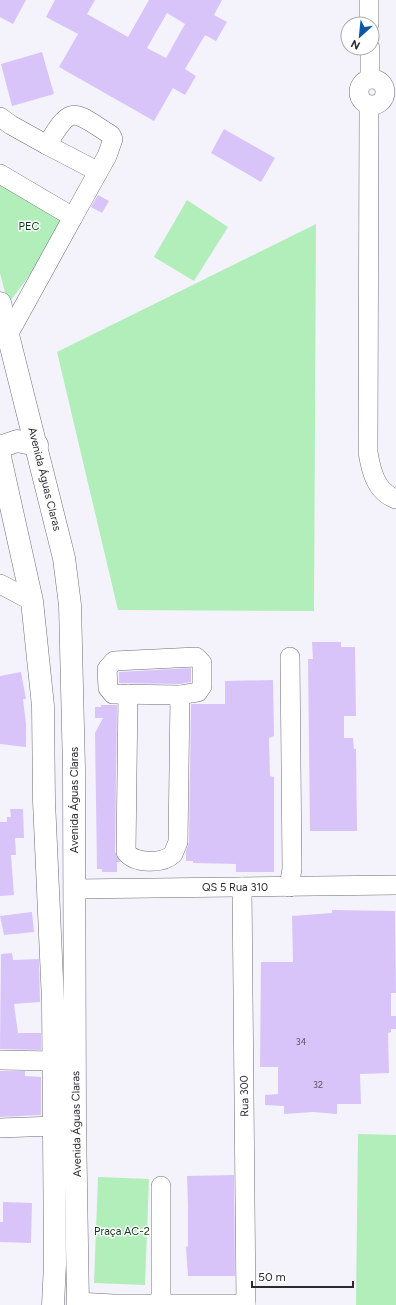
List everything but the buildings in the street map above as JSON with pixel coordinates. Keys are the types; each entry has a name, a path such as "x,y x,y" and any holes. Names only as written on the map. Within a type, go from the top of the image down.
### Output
{"main road":[{"name":"Avenida Águas Claras","path":"0,303 37,445 64,558 70,605 73,672 78,1303"},
{"path":"0,447 17,441 37,445"},
{"name":"Avenida Águas Claras","path":"0,457 32,601 38,670 43,706 44,801 54,1061 55,1264 53,1305"},
{"path":"38,670 73,672"}],"street":[{"path":"369,0 369,16"},
{"path":"370,56 370,79"},
{"path":"370,79 377,79 391,91 381,102 375,105 369,105 362,102 359,95 359,88 363,82 370,79"},
{"path":"369,105 368,452 371,470 377,482 384,492 396,499"},
{"path":"8,335 97,171 107,156 113,139 111,135 83,118 72,115 63,120 47,145"},
{"path":"0,117 11,125 97,171"},
{"path":"0,174 73,217"},
{"path":"2,585 27,578"},
{"path":"2,585 32,601"},
{"path":"199,658 202,663 201,689 192,694 180,695 113,694 108,688 107,669 114,661 199,658"},
{"path":"290,658 292,869 290,887"},
{"path":"128,694 126,852 130,856 154,861 174,854 178,842 180,695"},
{"path":"154,861 154,887"},
{"name":"QS 5 Rua 310","path":"74,889 396,885"},
{"name":"Rua 300","path":"242,887 246,1304"},
{"path":"0,1060 54,1061"},
{"path":"0,1128 55,1126"},
{"path":"161,1186 161,1304"},
{"path":"78,1303 246,1304"}],"green space":[{"name":"PEC","path":"0,174 73,217 8,304 0,273"},
{"path":"187,200 228,227 194,281 154,257"},
{"path":"316,224 314,611 118,610 57,352"},
{"path":"358,1134 396,1135 396,1305 356,1305"},
{"name":"Praça AC-2","path":"98,1177 149,1179 145,1285 94,1283"}]}
